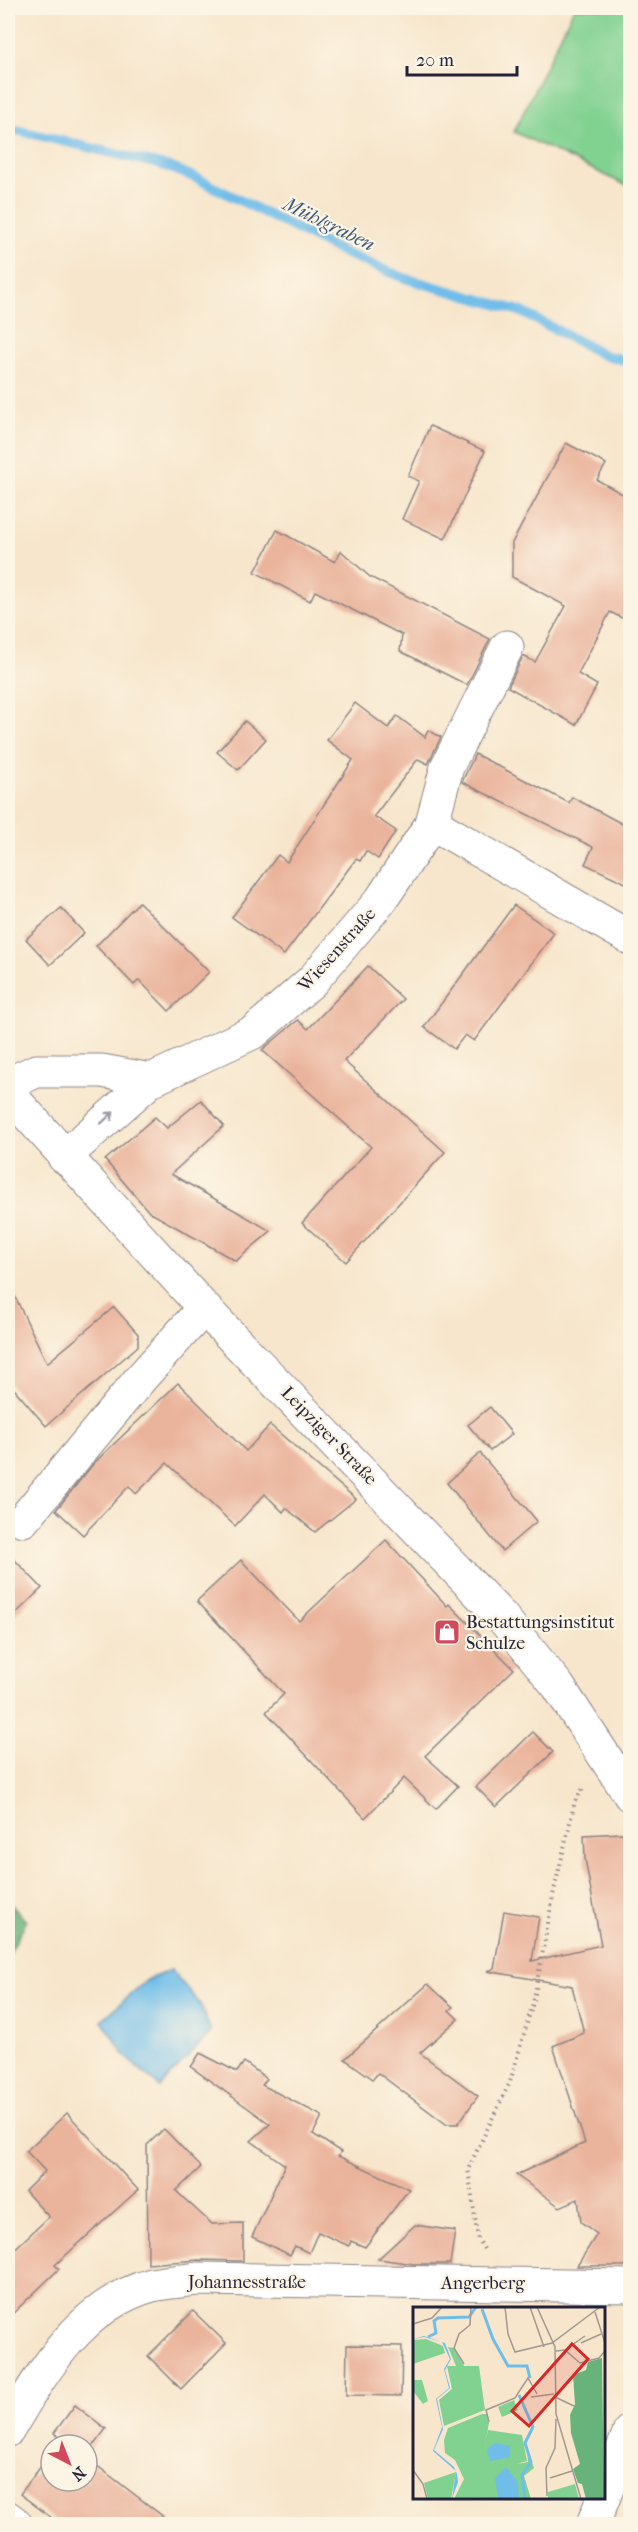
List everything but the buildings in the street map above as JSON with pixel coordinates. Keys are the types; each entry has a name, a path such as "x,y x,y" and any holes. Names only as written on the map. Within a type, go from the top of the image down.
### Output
{"street":[{"name":"Wiesenstraße","path":"64,1157 150,1080 254,1032 312,981 381,900 432,823 447,767 507,646"},
{"path":"432,823 630,938"},
{"path":"15,1092 102,1071 150,1080"},
{"name":"Leipziger Straße","path":"15,1092 64,1157 204,1308 501,1616 558,1686 605,1753 630,1795"},
{"path":"23,1520 141,1378 204,1308"},
{"name":"Johannesstraße","path":"8,2430 32,2390 68,2339 100,2308 151,2285 198,2279 336,2282"},
{"name":"Angerberg","path":"336,2282 505,2282 630,2286"},
{"path":"605,2496 630,2431"},
{"path":"594,2524 604,2499"},
{"path":"8,2518 16,2524"}],"path":[{"path":"505,2282 478,2239 468,2169 510,2082 534,1999 554,1891 575,1801 605,1753"}],"green space":[{"path":"574,8 630,8 630,187 514,132"},
{"path":"8,1901 26,1921 8,1957"}],"water":[{"path":"171,1970 200,2004 211,2032 160,2087 124,2055 102,2020 147,1980"}],"waterway":[{"name":"Mühlgraben","path":"8,128 166,166 194,177 346,254 404,278 520,311 606,356 630,361"}],"place":[{"name":"Bestattungsinstitut Schulze","path":"447,1632"}]}
